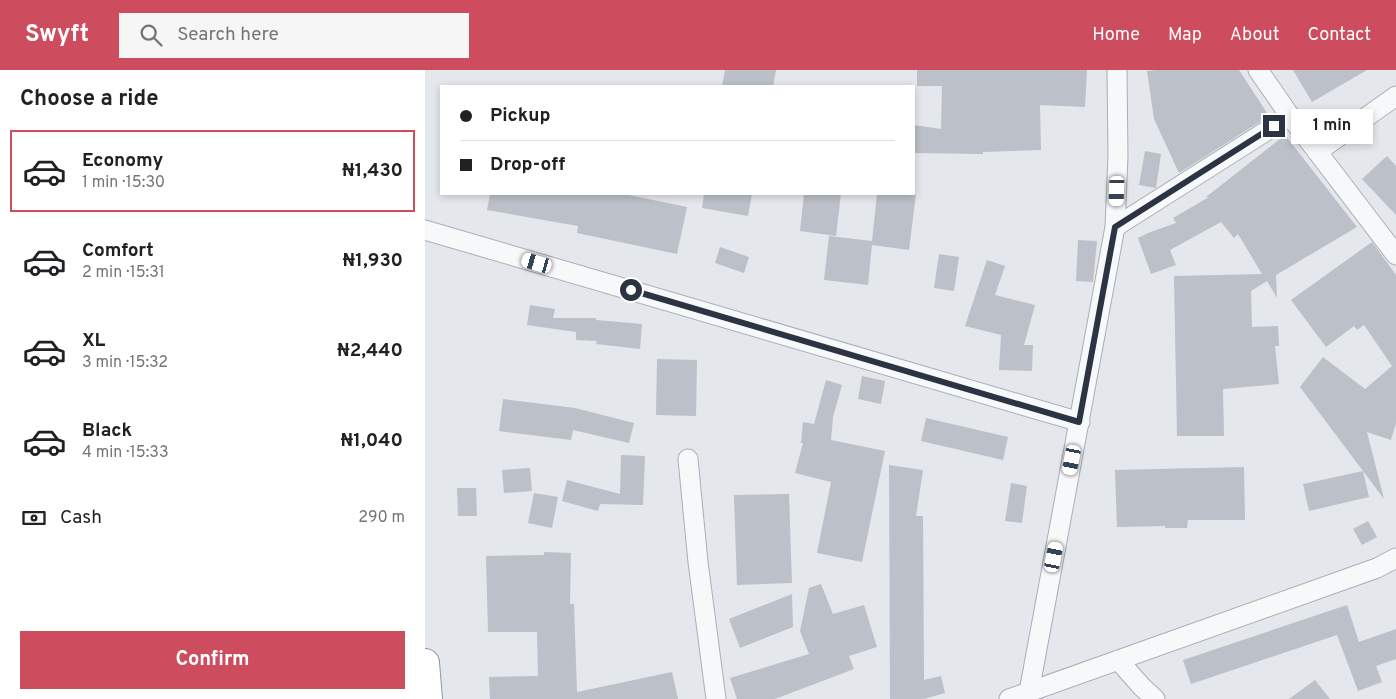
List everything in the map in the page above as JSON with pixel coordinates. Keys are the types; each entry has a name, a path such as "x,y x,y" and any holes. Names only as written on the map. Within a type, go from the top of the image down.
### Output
{"highway":[{"path":"425,663 428,699"}],"street":[{"path":"1029,692 1115,227 1118,156 1117,70"},
{"path":"1258,70 1290,116 1396,256"},
{"path":"1317,152 1396,96"},
{"path":"1115,227 1290,116"},
{"path":"425,230 1079,422"},
{"path":"688,459 698,562 716,699"},
{"path":"1009,699 1377,568 1396,558"},
{"path":"1118,660 1155,699"}],"building":[{"path":"725,70 776,70 773,85 722,85"},
{"path":"917,70 1087,70 1085,107 1040,105 1041,150 983,152 983,154 915,153 915,125 941,129 942,86 917,86"},
{"path":"1239,70 1269,116 1179,173 1154,119 1147,71"},
{"path":"1293,70 1367,70 1312,102"},
{"path":"1285,135 1357,227 1276,275 1277,298 1267,281 1251,291 1252,327 1278,326 1279,346 1275,346 1279,384 1223,389 1224,436 1177,436 1174,276 1262,274 1238,234 1234,238 1221,222 1170,250 1176,265 1151,274 1138,238 1176,223 1173,218 1209,197 1206,197"},
{"path":"1145,151 1161,154 1156,188 1139,185"},
{"path":"1387,156 1396,166 1396,215 1362,179"},
{"path":"916,194 909,250 872,245 868,285 824,280 829,236 872,241 877,195"},
{"path":"490,195 629,195 687,207 677,254 577,233 578,226 487,210"},
{"path":"704,195 752,195 748,216 702,208"},
{"path":"804,195 841,195 836,236 800,231"},
{"path":"1078,240 1097,241 1093,282 1076,281"},
{"path":"1372,242 1396,275 1396,423 1391,440 1367,432 1384,499 1300,387 1323,357 1365,389 1392,366 1364,325 1357,330 1354,326 1326,347 1291,300"},
{"path":"720,247 749,257 744,273 715,263"},
{"path":"939,254 959,257 954,291 934,288"},
{"path":"987,260 1005,266 995,295 1035,305 1024,345 1033,345 1032,371 999,370 1001,335 965,326"},
{"path":"530,305 555,309 553,318 596,318 596,320 642,324 640,349 596,344 597,341 576,340 576,332 527,325"},
{"path":"657,359 697,360 696,416 656,415"},
{"path":"862,376 885,381 881,404 858,399"},
{"path":"826,380 842,385 833,417 831,440 885,451 862,562 817,553 831,482 795,473 803,443 801,443 803,422 814,424"},
{"path":"503,399 575,408 634,423 629,443 573,430 571,440 499,431"},
{"path":"926,418 1008,437 1003,460 921,441"},
{"path":"621,455 645,456 643,505 600,504 598,511 562,501 567,480 620,494"},
{"path":"889,465 923,470 916,516 923,516 924,680 941,676 945,693 924,699 890,699"},
{"path":"1244,467 1245,520 1188,520 1187,528 1165,528 1165,526 1117,527 1115,470"},
{"path":"530,468 532,491 504,493 502,470"},
{"path":"1363,471 1369,497 1309,511 1303,484"},
{"path":"1011,483 1027,486 1022,523 1005,521"},
{"path":"457,488 476,488 477,516 458,516"},
{"path":"534,493 558,497 552,528 528,523"},
{"path":"789,494 792,583 737,585 734,495"},
{"path":"1368,521 1377,537 1362,545 1353,529"},
{"path":"544,552 571,553 570,604 574,604 577,692 672,672 678,699 490,699 489,677 538,676 537,632 488,632 486,556 544,555"},
{"path":"821,584 833,614 864,605 877,647 849,656 854,669 775,699 737,699 730,678 809,654 800,631 809,588"},
{"path":"792,594 793,627 740,648 729,619"},
{"path":"1347,605 1359,642 1396,629 1396,659 1376,666 1382,682 1358,691 1337,635 1191,684 1183,660"},
{"path":"1315,680 1330,699 1289,699"}],"route":[{"path":"631,290 1079,422 1115,227 1274,126"}]}
